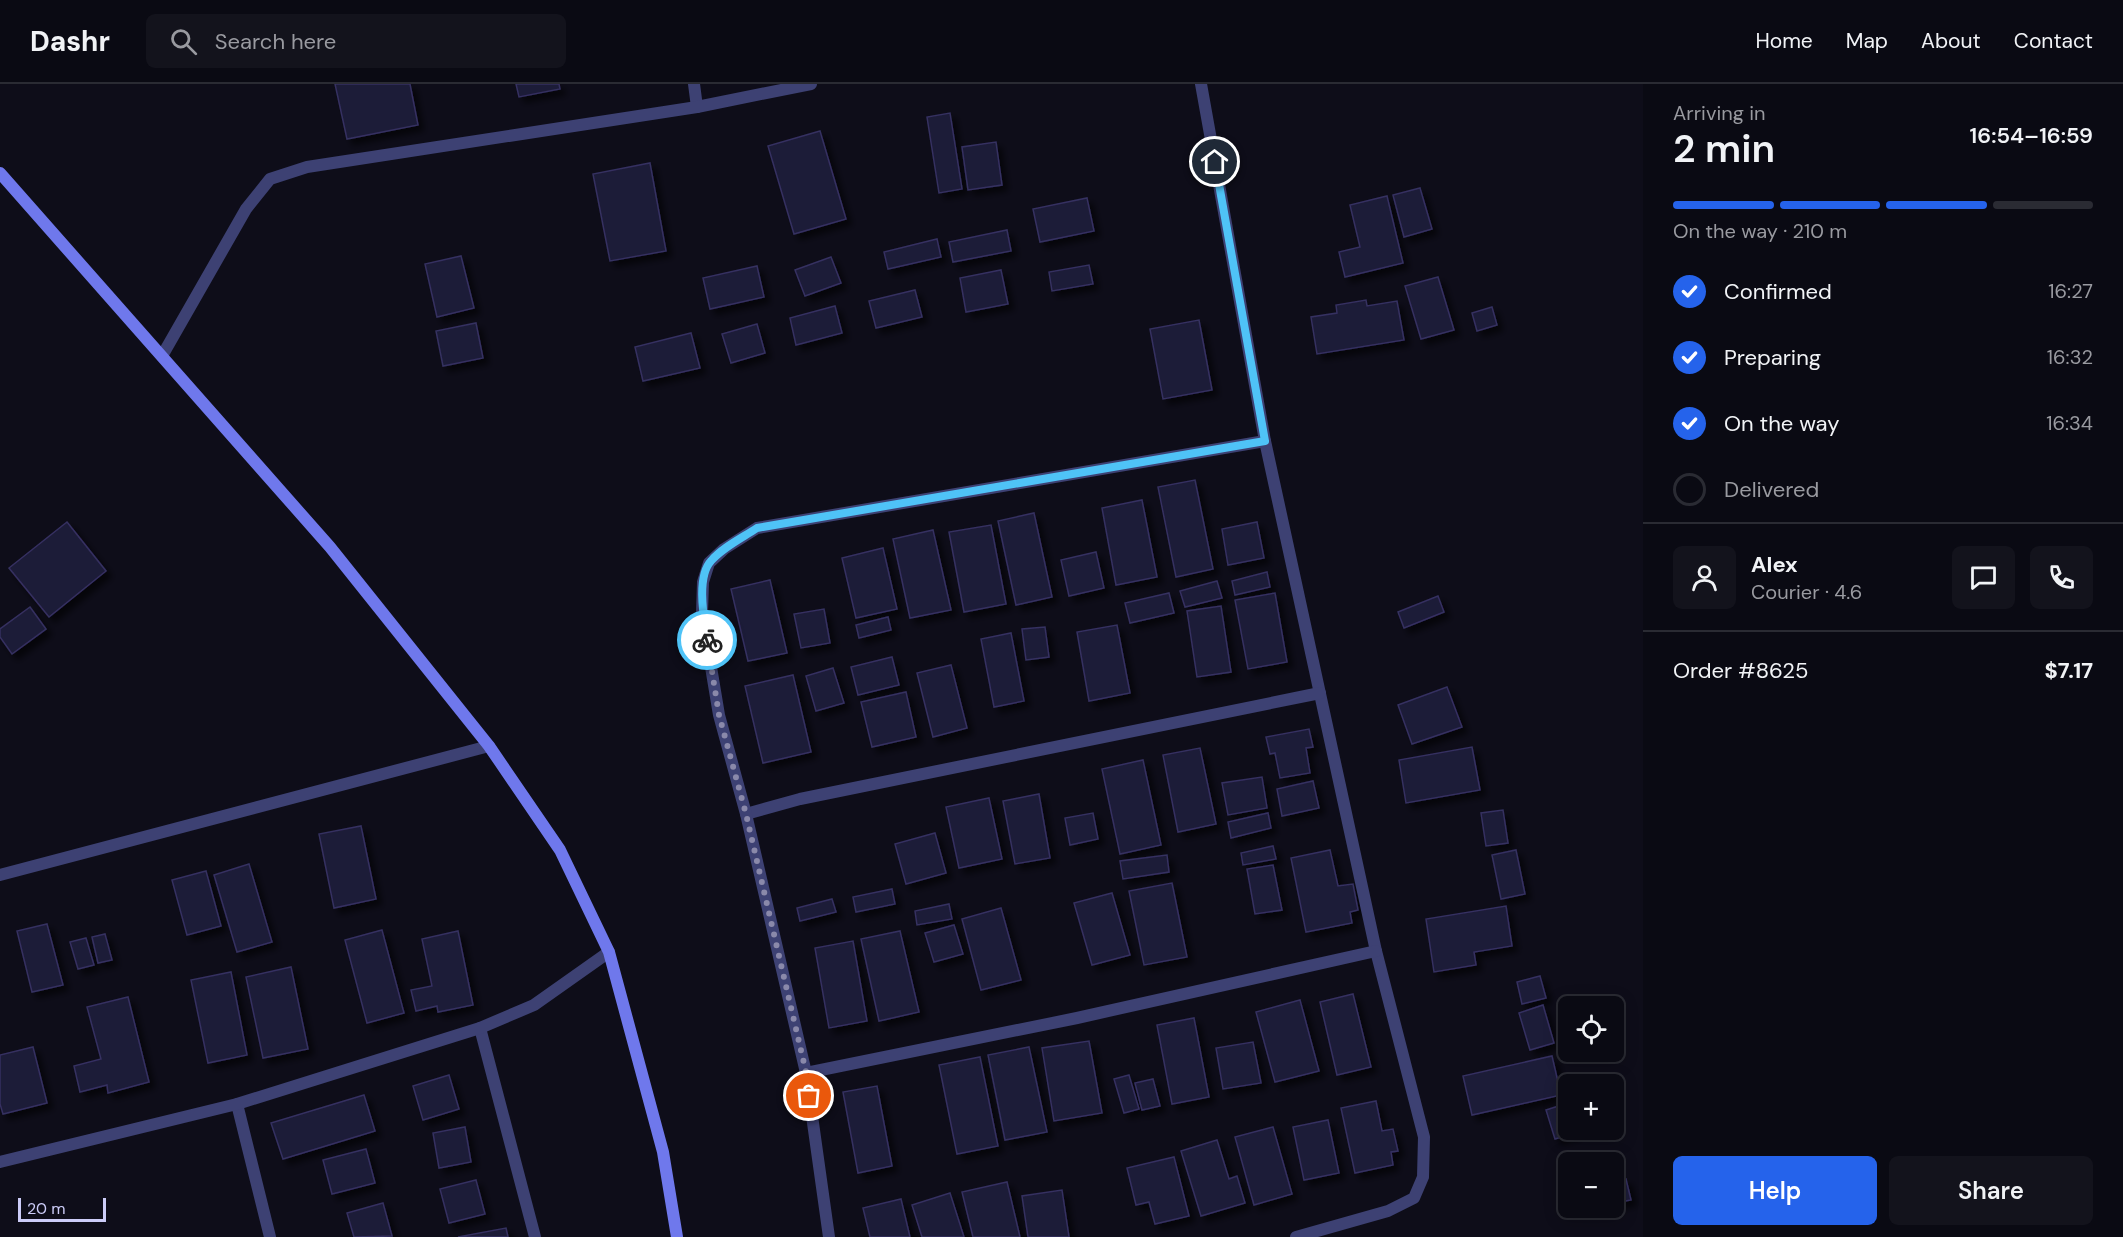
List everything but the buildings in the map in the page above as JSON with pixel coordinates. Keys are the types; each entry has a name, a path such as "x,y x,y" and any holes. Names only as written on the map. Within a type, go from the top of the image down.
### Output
{"street":[{"path":"694,84 697,107"},
{"path":"162,356 246,209 270,179 307,166 697,107 811,84"},
{"path":"1201,84 1265,441 1376,951 1425,1137 1423,1177 1414,1198 1388,1211 1296,1237"},
{"path":"0,173 330,547 489,746 560,850 609,951 663,1152 677,1237"},
{"path":"829,1237 806,1072 746,814 719,715 702,613 703,582 709,563 724,549 757,528 1265,441"},
{"path":"746,814 800,799 1320,693"},
{"path":"0,875 489,746"},
{"path":"0,1162 237,1104 480,1028 534,1005 609,951"},
{"path":"806,1072 1077,1018 1376,951"},
{"path":"480,1028 535,1237"},
{"path":"237,1104 270,1237"}],"way so far":[{"path":"707,640 719,715 751,835 806,1072 809,1096"}],"route":[{"path":"707,640 702,613 703,582 709,563 724,549 757,528 1265,441 1215,162"}]}
